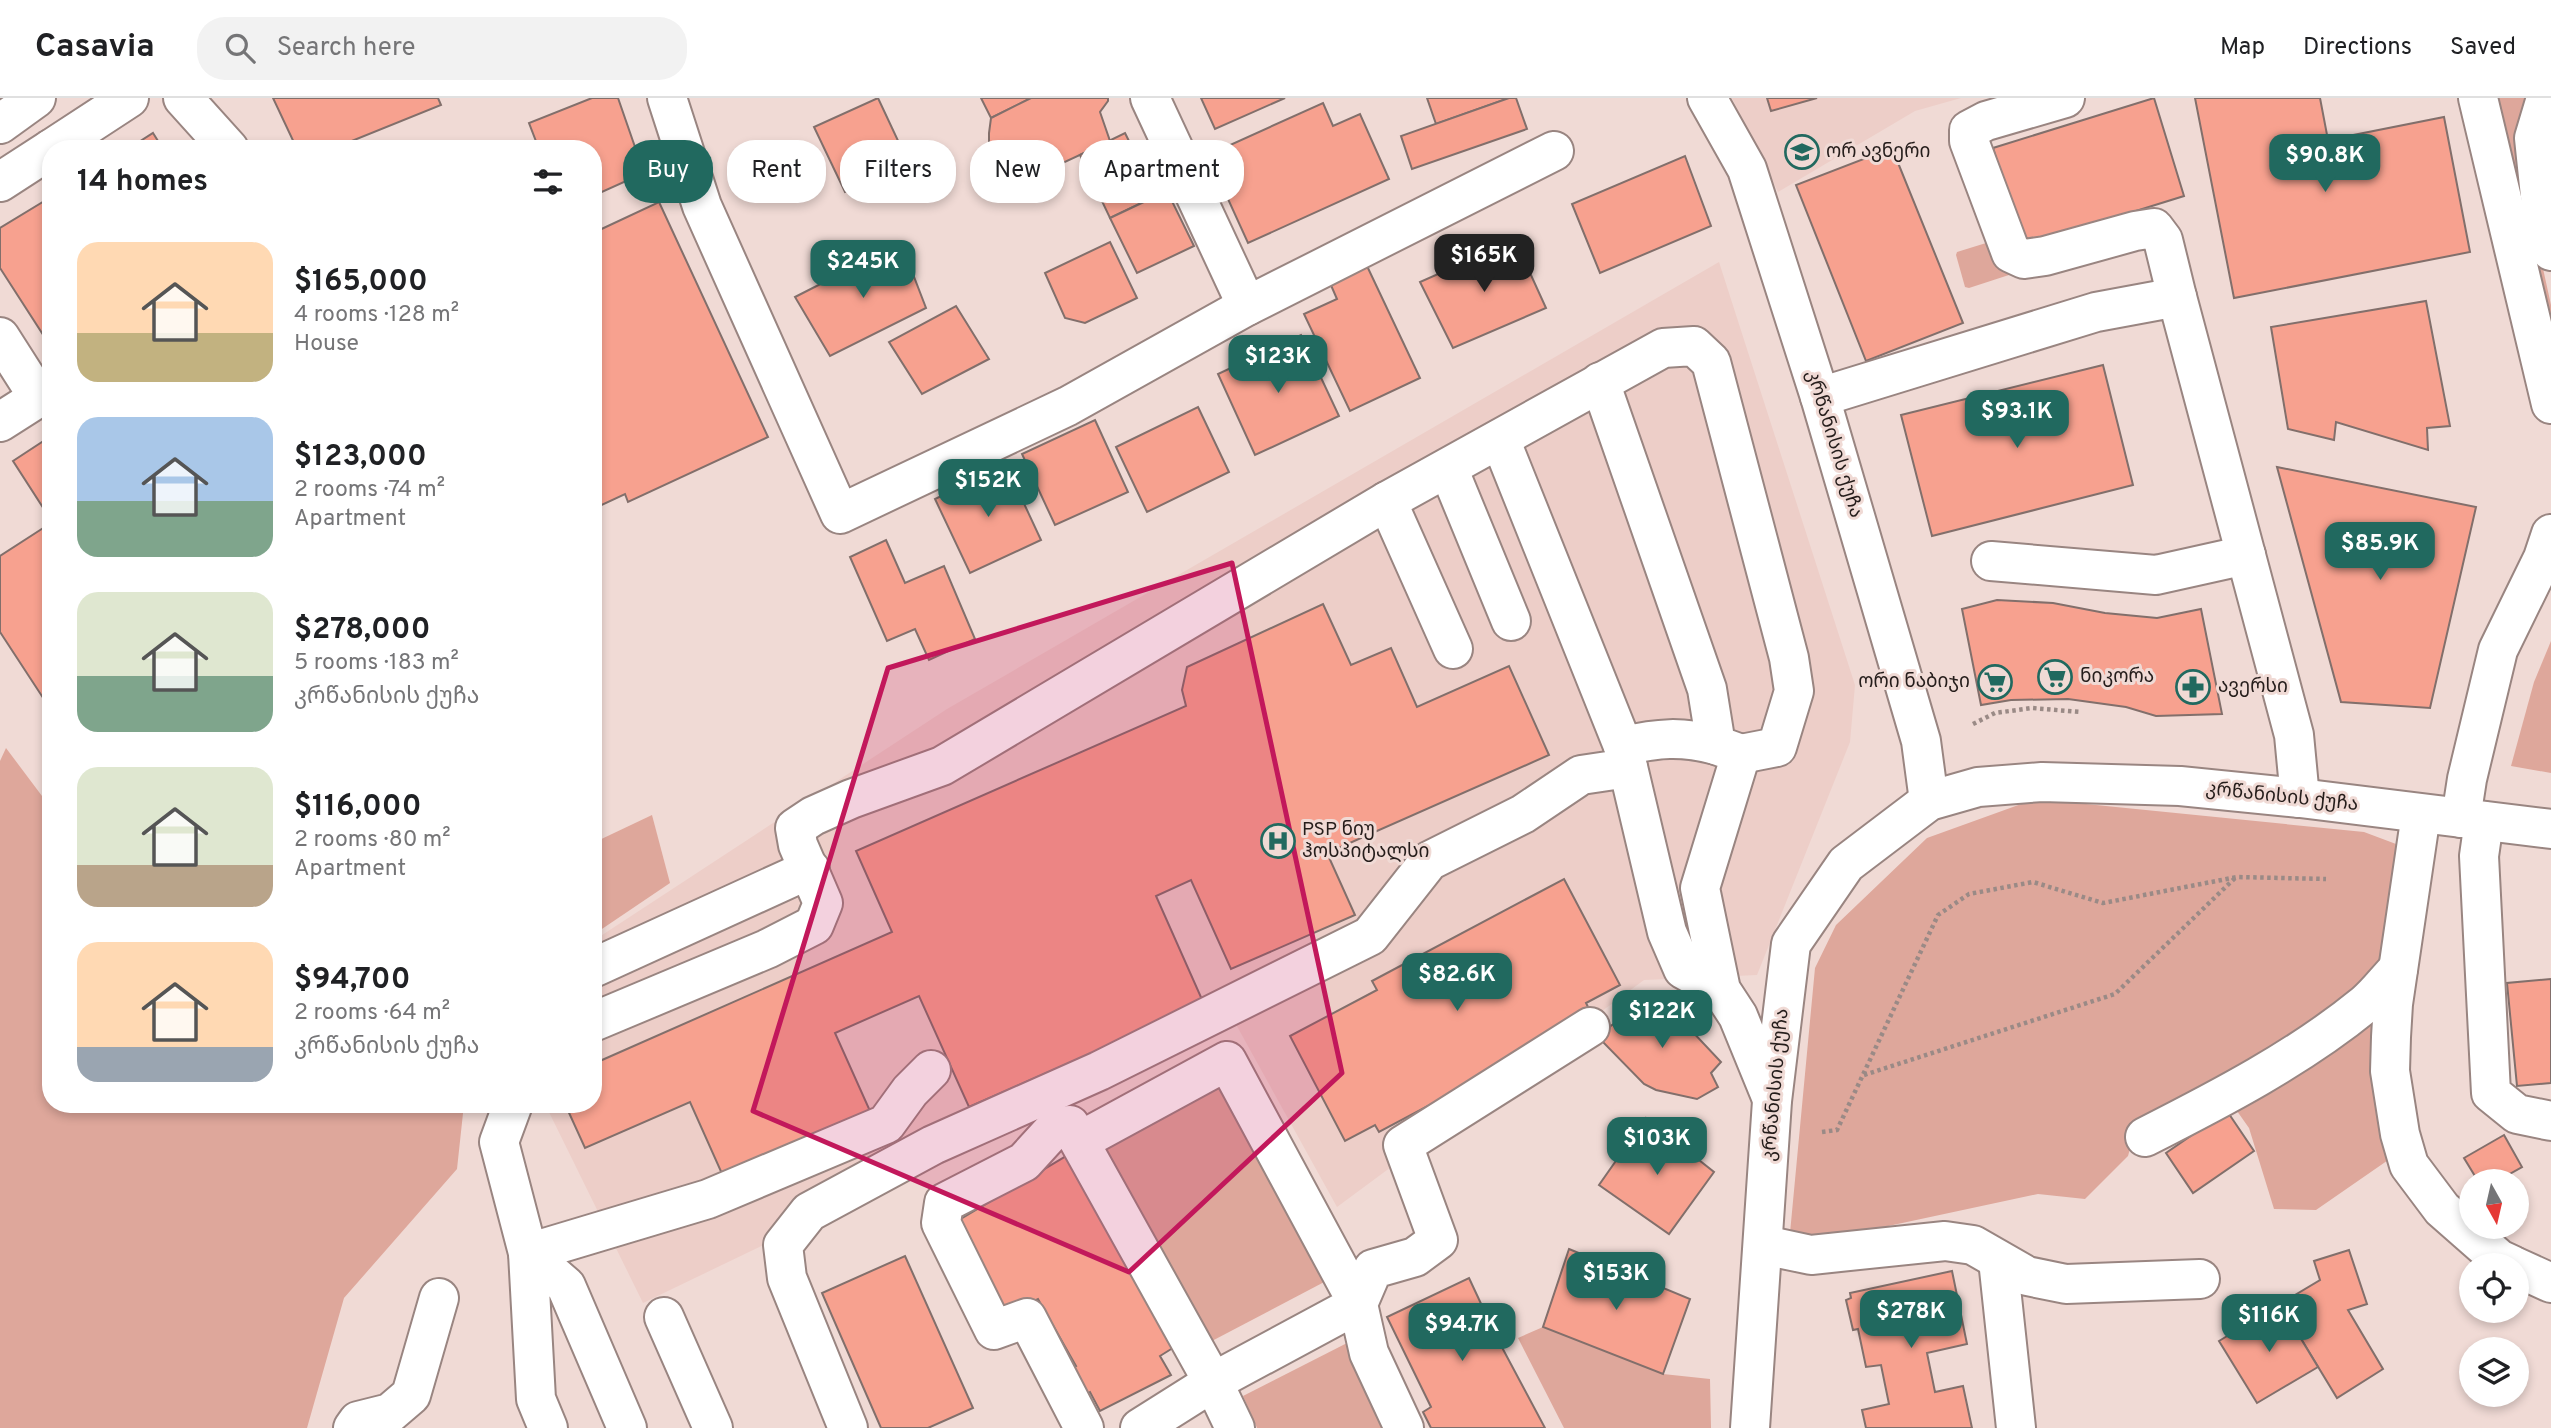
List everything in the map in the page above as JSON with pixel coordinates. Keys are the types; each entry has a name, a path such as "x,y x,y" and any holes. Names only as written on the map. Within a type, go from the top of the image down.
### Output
{"street":[{"path":"0,124 36,98"},
{"path":"65,140 129,98"},
{"path":"183,98 221,140"},
{"path":"667,98 702,206 840,514 1068,406 1247,306 1554,151"},
{"path":"1150,98 1247,306"},
{"name":"კრწანისის ქუჩა","path":"1707,98 1747,169 1820,397 1921,741 1929,801"},
{"path":"2066,98 1986,121 1969,130 1969,141 2011,253 2024,259 2045,256 2154,228 2163,240 2294,735 2300,798"},
{"path":"2546,98 2534,138 2542,215 2551,251"},
{"path":"2477,99 2551,404"},
{"path":"0,182 42,155"},
{"path":"1820,397 2096,312 2177,297"},
{"path":"0,337 37,395 33,401 0,422"},
{"path":"602,1018 767,948 814,925 823,903 798,845 795,828 813,817 851,799 942,766 1387,501 1663,348 1694,346 1711,362 1788,658 1794,691 1777,747 1728,750 1691,738 1656,738 1625,757 1581,775 1523,814 1429,860 1370,936 1099,1071 933,1145 809,1212 783,1245 787,1278 848,1428"},
{"path":"1600,382 1728,750 1700,888 1721,990 1738,1016 1772,1101"},
{"path":"1500,439 1625,757 1667,932 1683,969 1721,990"},
{"path":"1448,468 1511,621"},
{"path":"1387,501 1453,649"},
{"path":"2551,534 2537,589 2498,650 2467,779 2479,856 2491,1093 2517,1114 2551,1121"},
{"path":"1991,561 2155,575 2246,555"},
{"name":"კრწანისის ქუჩა","path":"1750,1428 1772,1101 1791,944 1846,864 1929,801 1978,787 2042,782 2180,786 2551,829"},
{"path":"2421,814 2393,1004 2390,1070 2400,1134 2409,1166 2442,1209 2492,1253"},
{"path":"602,964 810,869"},
{"path":"2145,1137 2241,1085 2317,1038 2366,1003 2398,969"},
{"path":"1140,1428 1213,1382 1357,1304 1373,1269 1415,1257 1438,1240 1402,1145 1590,1027"},
{"path":"1080,1141 1227,1061 1357,1304 1369,1353 1404,1428"},
{"path":"528,1253 708,1199 886,1124 910,1091 931,1070"},
{"path":"510,1113 499,1142 528,1253 536,1399 548,1428"},
{"path":"1084,1428 1027,1318 994,1330 941,1223 944,1203 1024,1162 1055,1128 1070,1125 1213,1382 1235,1428"},
{"path":"1763,1245 1811,1255 1945,1241 1973,1245 2026,1276 2066,1284 2200,1279"},
{"path":"528,1253 566,1286 627,1428"},
{"path":"1998,1260 2016,1428"},
{"path":"2529,1273 2551,1283"},
{"path":"353,1428 358,1421 390,1413 411,1395 439,1298"},
{"path":"664,1317 713,1428"}],"path":[{"path":"1973,724 1995,713 2032,708 2080,712"},
{"path":"1822,1132 1837,1130 1938,915 1969,894 2033,882 2103,904 2237,877 2326,879"},
{"path":"1863,1076 2115,994 2237,877"}],"highlighted area":[{"path":"1232,563 1342,1073 1129,1272 753,1111 888,668"}],"shaded area":[{"name":"ორ ავნერი","path":"1732,98 1961,98 1915,111 1778,192"},
{"path":"2490,98 2527,98 2542,264 2551,305 2551,347"},
{"path":"1999,239 2012,274 1965,287 1957,252"},
{"name":"PSP ნიუ ჰოსპიტალსი","path":"1719,262 1855,685 1850,742 1757,975 1644,980 1337,1207 1233,1019 643,1303 549,1113 602,1113 602,935 947,709"},
{"path":"2551,641 2551,773 2511,766 2534,682"},
{"path":"6,748 42,796 42,1113 463,1113 457,1169 344,1298 307,1428 0,1428 0,761"},
{"path":"2066,802 2364,832 2396,844 2373,1033 2394,1156 2316,1210 2274,1209 2249,1128 2220,1087 2135,1131 2128,1156 2085,1199 2038,1194 1809,1243 1790,1233 1815,968 1836,925 1927,838 2024,803"},
{"path":"652,815 670,883 602,929 602,839"},
{"path":"1218,1080 1328,1280 1210,1342 1100,1146"},
{"path":"1543,1327 1663,1374 1710,1379 1711,1428 1564,1428 1518,1338"},
{"path":"1351,1341 1392,1428 1257,1428 1243,1396"}],"building":[{"path":"273,98 438,98 441,105 354,140 293,140"},
{"path":"592,98 618,98 633,140 623,140 623,182 602,192 602,140 536,140 529,123"},
{"path":"878,98 898,140 840,140 840,182 826,152 826,140 820,140 814,127"},
{"path":"981,98 1031,98 991,118"},
{"path":"1031,98 1108,98 1100,112 1110,140 1079,140 1079,155 1065,162 1065,140 989,140 991,118"},
{"path":"1201,98 1285,98 1215,129"},
{"path":"1427,98 1509,98 1436,124"},
{"path":"1509,98 1516,98 1527,129 1412,169 1401,136"},
{"path":"1767,98 1817,98 1771,111"},
{"path":"2154,98 2184,196 2023,246 1993,148"},
{"path":"2195,98 2320,98 2328,140 2444,117 2470,252 2234,298"},
{"path":"1323,103 1333,126 1360,114 1389,179 1248,243 1230,203 1244,203 1244,140 1241,140"},
{"path":"153,133 157,140 142,140"},
{"path":"1125,133 1128,140 1111,140"},
{"path":"1892,148 1963,323 1866,361 1796,185"},
{"path":"1685,156 1711,226 1600,273 1572,204"},
{"path":"42,202 42,333 0,268 0,228"},
{"path":"659,203 768,437 628,502 625,494 602,505 602,229"},
{"path":"1103,203 1141,203 1110,218"},
{"path":"1142,203 1173,203 1194,246 1137,273 1110,218"},
{"path":"1515,240 1546,308 1453,348 1420,282"},
{"path":"1110,242 1137,298 1085,323 1065,318 1045,273"},
{"path":"901,243 926,308 830,356 795,297"},
{"path":"1367,266 1420,378 1350,411 1304,314 1337,299 1330,283"},
{"path":"2426,301 2450,426 2427,428 2428,450 2336,422 2334,440 2288,429 2271,327"},
{"path":"956,306 989,359 922,394 889,342"},
{"path":"1301,335 1339,416 1255,455 1218,374"},
{"path":"2103,365 2133,485 1932,536 1901,415"},
{"path":"1198,407 1229,472 1147,512 1116,447"},
{"path":"1095,420 1128,492 1055,525 1022,454"},
{"path":"42,442 42,506 13,461"},
{"path":"1006,465 1041,540 970,573 935,499"},
{"path":"2277,467 2476,507 2430,708 2341,702"},
{"path":"42,529 42,696 0,632 0,556"},
{"path":"886,540 905,583 944,566 975,639 929,660 915,629 887,641 850,557"},
{"path":"1997,600 2053,603 2105,613 2157,618 2201,609 2222,714 2156,716 2126,707 2068,699 2011,700 1981,705 1962,609"},
{"path":"1323,604 1351,665 1391,648 1417,707 1509,666 1549,755 1327,853 1355,915 1231,969 1191,880 1156,896 1204,1004 969,1107 919,996 835,1033 870,1111 723,1176 690,1102 585,1148 569,1113 602,1113 602,1060 892,932 856,851 1186,706 1182,690 1187,667"},
{"path":"1564,879 1620,985 1586,1003 1590,1011 1556,1038 1379,1132 1375,1125 1345,1141 1290,1036 1377,990 1372,981"},
{"path":"2551,979 2551,1083 2517,1086 2507,983"},
{"path":"1656,993 1721,1062 1711,1073 1718,1087 1697,1099 1656,1090 1644,1084 1597,1036"},
{"path":"2227,1111 2254,1151 2193,1193 2166,1153"},
{"path":"1646,1118 1714,1172 1669,1234 1599,1185"},
{"path":"2504,1135 2522,1167 2471,1169 2464,1158"},
{"path":"1068,1155 1176,1346 1160,1356 1171,1375 1100,1411 1090,1392 1081,1397 1066,1370 1076,1366 1038,1299 1003,1316 954,1223"},
{"path":"1569,1249 1690,1299 1663,1374 1543,1327"},
{"path":"2349,1250 2367,1304 2348,1310 2383,1369 2337,1398 2280,1304 2320,1280 2314,1261"},
{"path":"905,1256 973,1408 928,1428 881,1428 822,1293"},
{"path":"1952,1271 1967,1344 1927,1353 1935,1392 1963,1386 1972,1428 1866,1428 1862,1410 1889,1404 1881,1365 1866,1367 1858,1329 1853,1330 1846,1300 1851,1298 1850,1293"},
{"path":"1469,1278 1497,1338 1545,1428 1431,1428 1423,1412 1431,1407 1387,1317"},
{"path":"2280,1304 2318,1367 2257,1403 2219,1341"}],"place":[{"name":"ორ ავნერი","path":"1802,152"},
{"name":"ნიკორა","path":"2055,677"},
{"name":"ორი ნაბიჯი","path":"1995,682"},
{"name":"ავერსი","path":"2193,687"},
{"name":"PSP ნიუ ჰოსპიტალსი","path":"1278,841"}]}
